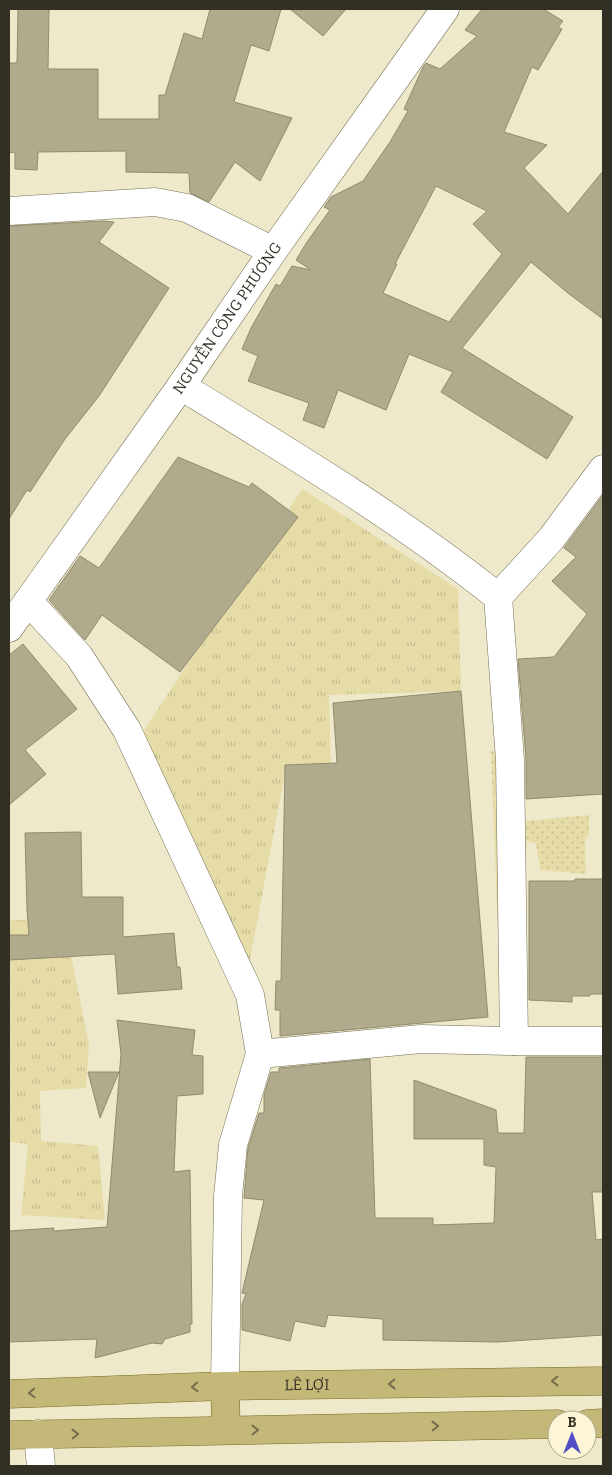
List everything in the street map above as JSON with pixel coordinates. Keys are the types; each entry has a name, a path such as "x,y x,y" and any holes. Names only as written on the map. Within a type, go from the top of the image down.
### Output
{"main road":[{"name":"LÊ LỢI","path":"9,1394 225,1386 603,1381"},
{"path":"225,1386 226,1430"},
{"path":"9,1436 547,1424"}],"street":[{"name":"NGUYỄN CÔNG PHƯƠNG","path":"9,628 445,9"},
{"path":"9,211 155,202 187,208 273,252"},
{"path":"181,386 309,464 450,559 498,597"},
{"path":"514,1041 510,760 498,597 551,539 603,469"},
{"path":"28,601 79,656 127,730 250,994 260,1054 233,1145 228,1196 225,1386"},
{"path":"260,1054 421,1038 514,1041 603,1040"},
{"path":"38,1434 41,1466"}],"green space":[{"path":"302,489 458,589 461,691 329,695 331,765 286,768 245,986 133,747"},
{"path":"491,751 510,753 516,822 589,815 589,834 585,839 586,874 540,870 536,843 527,841 516,958 499,960"},
{"path":"64,919 89,1045 86,1088 40,1091 41,1141 98,1146 105,1220 21,1215 28,1144 9,1142 9,920"}],"building":[{"path":"18,9 49,9 48,69 98,69 98,119 159,119 159,95 165,95 184,33 202,39 210,9 281,9 269,51 251,45 234,102 292,118 260,181 235,162 209,202 190,193 189,173 126,172 126,151 38,152 37,170 15,169 15,152 9,153 9,63 17,63"},
{"path":"290,9 346,9 323,36"},
{"path":"482,9 543,9 563,21 558,27 562,29 538,70 532,67 504,132 547,145 524,168 568,214 603,171 603,319 569,294 531,262 462,348 573,417 547,459 441,392 453,372 409,354 386,410 338,390 324,428 303,420 309,403 248,381 258,356 242,349 251,328 276,284 280,286 292,266 311,270 296,260 330,210 324,207 331,197 363,181 390,142 408,111 404,109 423,67 426,63 440,69 477,36 465,30","holes":["436,186 487,211 473,224 502,254 449,322 383,293 397,264 395,264"]},
{"path":"114,222 99,242 169,288 99,396 65,439 30,492 27,490 9,519 9,226"},
{"path":"178,457 249,487 252,483 298,517 180,672 102,615 85,640 49,600 80,556 99,568"},
{"path":"603,495 603,794 526,799 526,759 518,659 554,657 587,614 552,581 576,557 564,548"},
{"path":"23,644 77,709 25,750 46,774 9,805 9,655"},
{"path":"461,691 488,1017 280,1036 280,1010 275,1010 276,981 281,981 285,765 337,763 333,703"},
{"path":"81,832 82,897 123,897 123,937 174,933 177,967 180,967 182,989 118,994 115,954 9,960 9,935 29,935 25,833"},
{"path":"575,879 603,879 603,994 572,996 572,1002 529,1000 529,881 575,881"},
{"path":"117,1020 195,1030 192,1055 203,1056 203,1094 177,1096 174,1172 190,1170 192,1324 190,1324 190,1332 165,1339 162,1344 152,1343 95,1358 97,1339 9,1342 9,1231 54,1228 53,1231 107,1227 121,1054"},
{"path":"526,1057 603,1057 603,1192 592,1192 596,1240 603,1239 603,1335 498,1342 383,1340 383,1319 328,1315 325,1327 295,1321 290,1341 242,1330 242,1304 246,1294 242,1293 264,1200 244,1198 248,1148 259,1113 264,1113 264,1095 271,1072 279,1072 279,1068 370,1059 375,1218 433,1218 433,1225 494,1223 496,1167 484,1165 484,1139 414,1139 414,1080 496,1110 498,1133 524,1133"},
{"path":"88,1072 119,1072 100,1118"}]}
